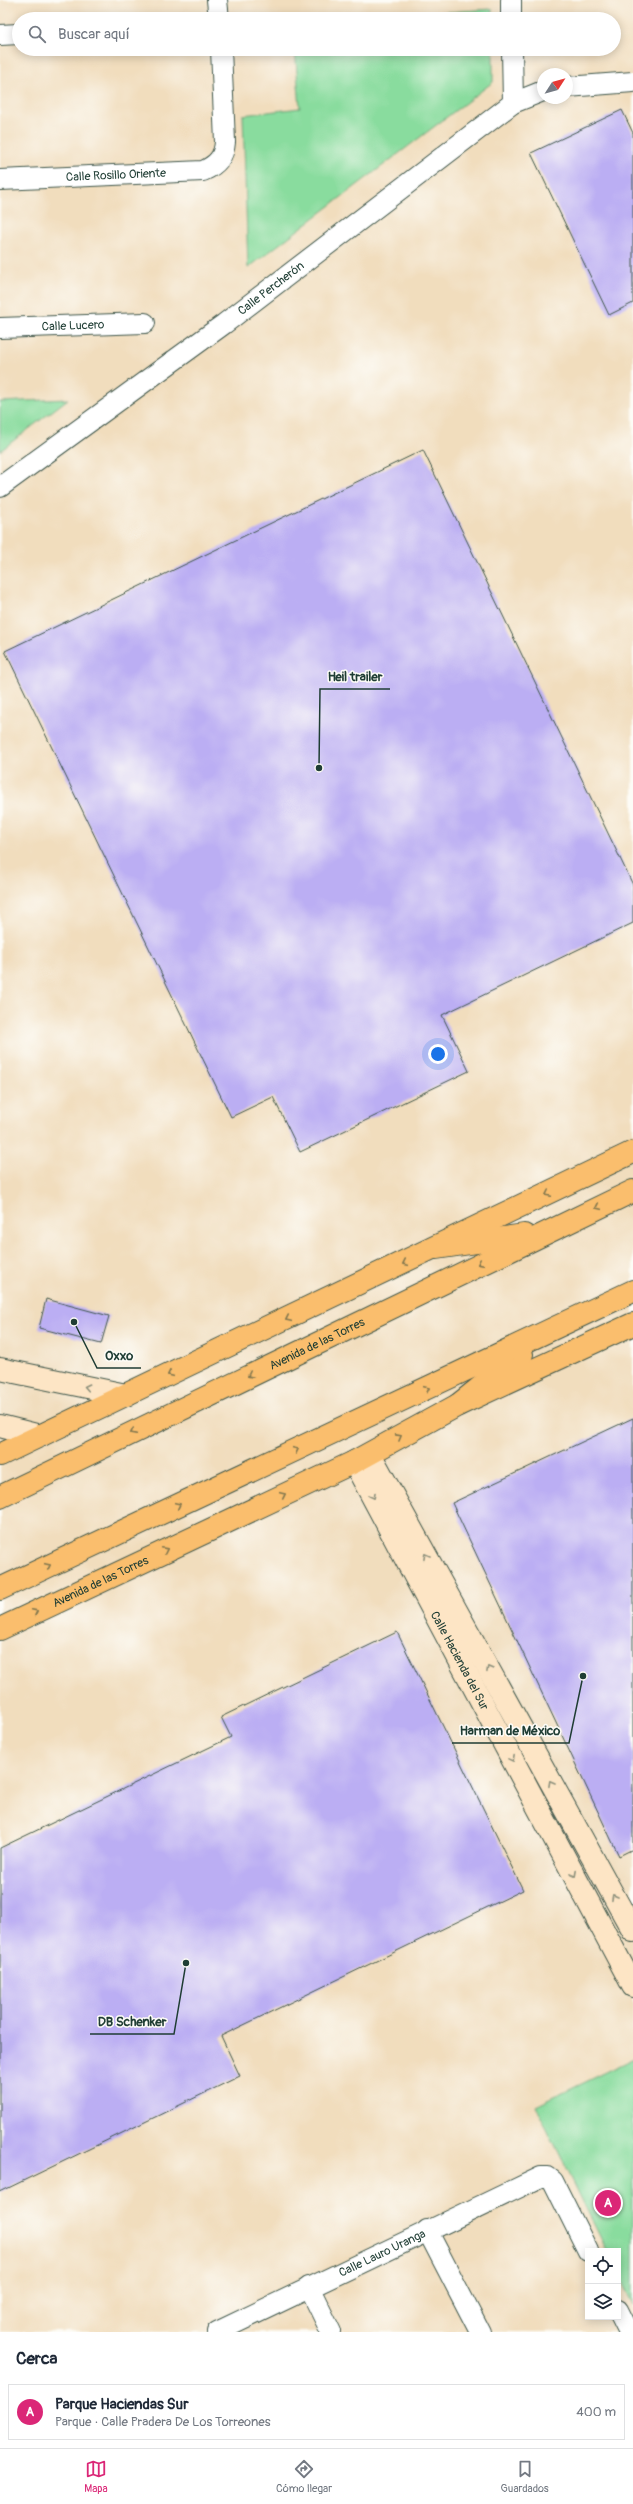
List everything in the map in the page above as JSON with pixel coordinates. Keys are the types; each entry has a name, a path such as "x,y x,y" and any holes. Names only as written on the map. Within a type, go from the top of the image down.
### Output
{"main road":[{"path":"0,1455 436,1248 633,1152"},
{"name":"Avenida de las Torres","path":"0,1497 545,1232 633,1191"},
{"path":"436,1248 545,1232"},
{"path":"0,1589 550,1332 633,1291"},
{"name":"Avenida de las Torres","path":"0,1629 362,1458 458,1405 633,1324"},
{"path":"458,1405 550,1332"}],"street":[{"path":"217,0 218,12"},
{"path":"511,0 511,12"},
{"path":"0,35 12,34"},
{"name":"Calle Rosillo Oriente","path":"0,180 203,172 212,168 224,153 226,121 221,56"},
{"path":"512,56 513,103"},
{"path":"573,87 633,82"},
{"name":"Calle Percherón","path":"0,487 224,324 513,103 537,93"},
{"name":"Calle Lucero","path":"0,328 145,323"},
{"path":"0,1369 126,1396"},
{"path":"0,1426 40,1436"},
{"name":"Calle Hacienda del Sur","path":"362,1458 633,1931"},
{"name":"Calle Hacienda del Sur","path":"362,1458 633,1986"},
{"name":"Calle Lauro Uranga","path":"217,2332 534,2180 548,2177 553,2181 586,2248"},
{"path":"427,2230 480,2332"},
{"path":"309,2287 331,2332"},
{"path":"621,2316 629,2332"}],"green space":[{"path":"492,9 492,12 447,12"},
{"path":"296,56 493,56 493,82 248,268 243,115 300,108"},
{"path":"68,399 0,451 0,402"},
{"path":"633,2059 633,2305 621,2280 621,2248 606,2248 536,2106"}],"building":[{"path":"622,110 633,133 633,303 609,315 531,153"},
{"path":"423,450 633,885 633,923 442,1015 469,1071 300,1152 273,1097 231,1117 5,651"},
{"path":"46,1299 109,1316 101,1344 39,1328"},
{"path":"633,1418 633,1849 619,1856 452,1503"},
{"path":"397,1632 523,1890 221,2036 240,2076 0,2192 0,1848 231,1737 221,1717"}],"place":[{"name":"Heil trailer","path":"319,768"},
{"name":"Oxxo","path":"74,1322"},
{"name":"Harman de México","path":"583,1676"},
{"name":"DB Schenker","path":"186,1963"},
{"name":"Parque Haciendas Sur","path":"608,2203"}]}
